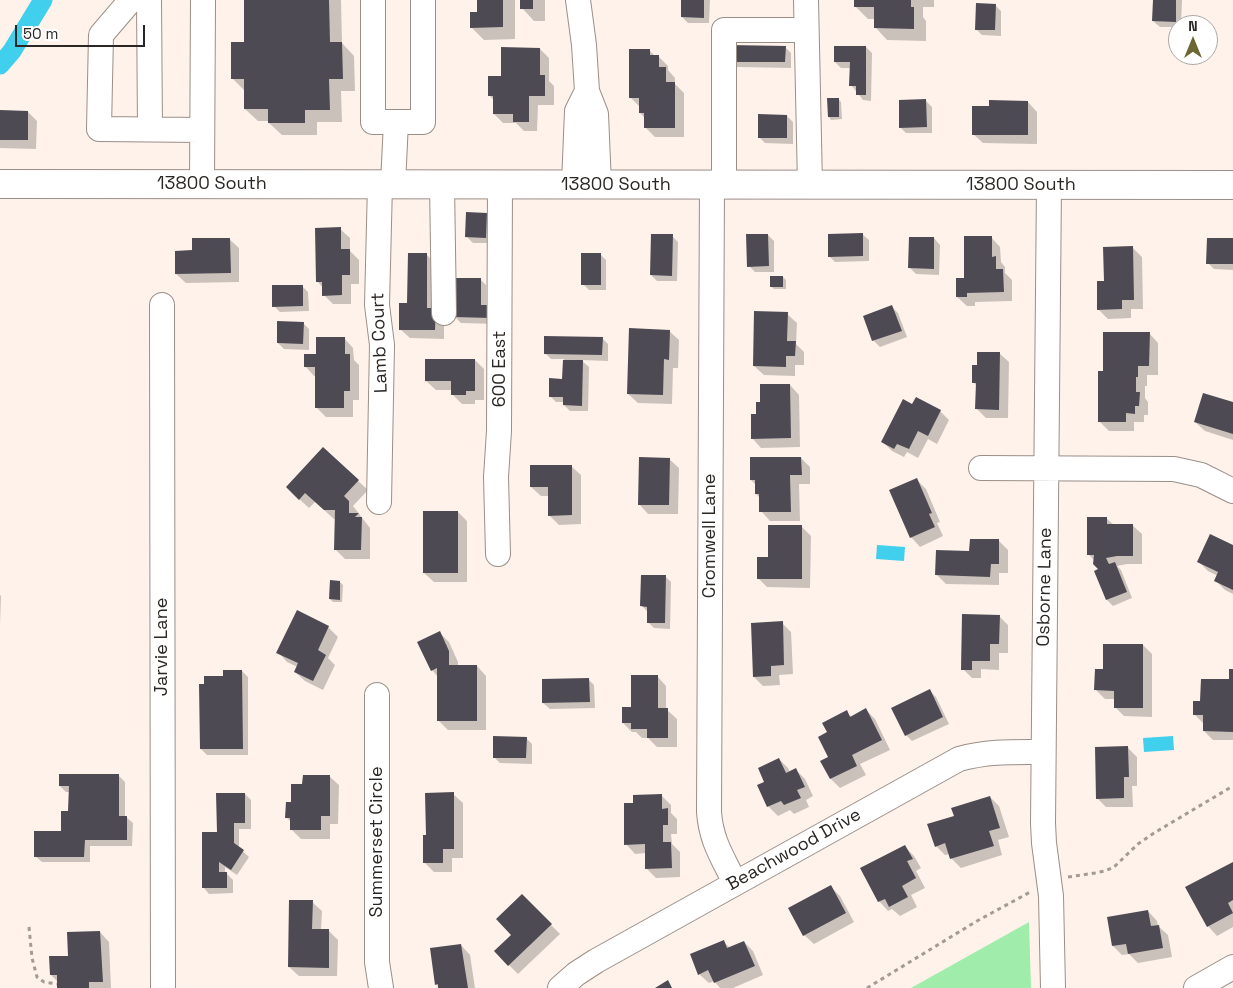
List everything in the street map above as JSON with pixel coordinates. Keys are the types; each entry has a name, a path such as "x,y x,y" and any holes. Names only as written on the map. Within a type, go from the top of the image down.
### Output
{"main road":[{"name":"13800 South","path":"0,184 1233,186"}],"street":[{"path":"131,0 100,35 100,129 202,130"},
{"path":"149,0 150,129"},
{"path":"202,184 203,0"},
{"path":"373,0 374,122 423,122 424,0"},
{"path":"578,0 584,45 587,91 577,111 586,185"},
{"path":"806,0 810,185"},
{"name":"Cromwell Lane","path":"735,882 714,840 709,812 718,185 724,30 806,30"},
{"name":"Lamb Court","path":"379,502 382,345 378,305 386,184 396,122"},
{"path":"442,184 444,313"},
{"name":"600 East","path":"498,554 496,477 499,431 500,184"},
{"name":"Osborne Lane","path":"1049,185 1043,823 1051,896 1052,988"},
{"name":"Jarvie Lane","path":"162,305 163,988"},
{"path":"981,468 1174,469 1201,475 1233,491"},
{"name":"Summerset Circle","path":"377,695 378,962 381,988"},
{"name":"Beachwood Drive","path":"560,988 576,974 596,961 959,759 995,752 1043,752"},
{"path":"1196,988 1233,967"}],"path":[{"path":"29,927 32,958 37,977 44,982 57,984"}],"green space":[{"path":"1029,922 1031,988 911,988"}],"water":[{"path":"877,545 905,547 904,561 876,559"},
{"path":"1173,736 1174,750 1144,752 1143,738"}],"building":[{"path":"244,0 329,0 330,42 342,42 343,79 329,79 330,110 305,110 305,123 268,123 268,109 244,109 244,79 231,79 231,42 244,42"},
{"path":"477,0 503,0 503,27 470,28 470,12 477,12"},
{"path":"520,0 533,0 533,9 520,9"},
{"path":"681,0 704,0 704,18 681,17"},
{"path":"854,0 911,0 911,7 914,7 914,29 874,28 874,7 854,7"},
{"path":"1153,0 1176,0 1176,15 1168,15 1168,22 1152,21"},
{"path":"976,3 996,4 995,30 975,30"},
{"path":"729,45 786,46 785,62 729,62"},
{"path":"834,46 866,46 866,95 856,95 856,86 849,86 850,62 834,62"},
{"path":"501,47 540,48 540,75 545,75 545,96 529,96 529,122 513,122 513,114 493,114 493,96 488,96 488,76 501,76"},
{"path":"629,49 650,49 650,55 659,55 659,67 666,67 666,82 675,82 675,128 644,128 644,113 639,113 639,98 629,98"},
{"path":"827,98 839,98 839,117 828,117"},
{"path":"926,99 927,127 899,128 899,100"},
{"path":"989,100 1028,101 1028,135 972,135 972,106 989,106"},
{"path":"0,110 28,111 28,140 0,140"},
{"path":"758,114 787,115 787,138 758,138"},
{"path":"466,212 487,213 486,238 465,237"},
{"path":"341,227 341,249 350,249 350,275 342,275 342,295 322,296 322,282 316,282 315,228"},
{"path":"863,233 863,256 828,257 828,234"},
{"path":"651,234 673,234 672,276 650,275"},
{"path":"746,234 768,234 769,266 747,267"},
{"path":"964,236 992,236 992,257 996,256 996,269 1003,269 1004,292 967,293 967,297 956,297 956,278 964,278"},
{"path":"909,237 934,237 934,269 908,268"},
{"path":"192,238 230,238 231,273 175,274 175,251 192,250"},
{"path":"1207,238 1233,238 1233,264 1206,264"},
{"path":"1133,246 1134,300 1122,300 1122,309 1097,310 1097,281 1104,281 1103,247"},
{"path":"408,253 427,253 427,308 436,308 435,330 399,330 399,303 407,303"},
{"path":"581,253 601,253 601,285 581,285"},
{"path":"770,276 783,276 783,287 770,287"},
{"path":"450,278 481,278 481,305 491,305 491,318 454,317"},
{"path":"272,285 303,285 303,306 272,307"},
{"path":"892,305 902,331 872,341 863,316"},
{"path":"754,311 788,312 787,341 796,341 795,356 786,356 786,367 753,366"},
{"path":"277,321 304,322 303,344 277,343"},
{"path":"629,328 670,330 669,360 664,359 663,395 627,394"},
{"path":"1103,332 1150,332 1149,366 1138,366 1138,377 1136,377 1136,392 1140,392 1139,406 1135,406 1135,414 1126,413 1126,422 1098,422 1098,371 1103,371"},
{"path":"544,336 603,337 602,355 544,354"},
{"path":"316,337 345,337 345,354 350,354 350,391 344,391 344,408 315,408 315,367 304,367 304,354 316,354"},
{"path":"977,352 1000,352 999,410 975,409 976,383 972,383 972,365 977,365"},
{"path":"425,359 475,359 475,391 466,391 466,395 451,395 451,381 425,381"},
{"path":"563,360 583,360 582,406 563,405 563,397 549,397 549,378 562,379"},
{"path":"760,384 790,384 791,438 751,439 751,414 756,414 756,402 760,402"},
{"path":"1203,393 1233,402 1233,434 1194,422"},
{"path":"916,397 941,410 928,436 918,431 909,449 897,444 894,449 881,442 903,399 912,404"},
{"path":"323,447 359,480 344,496 349,501 349,513 359,513 355,517 362,517 361,550 334,550 335,510 324,510 305,493 299,500 286,487"},
{"path":"639,457 670,458 669,505 638,505"},
{"path":"750,457 801,457 802,475 790,475 791,512 759,512 759,494 755,494 755,480 750,480"},
{"path":"530,465 572,465 572,515 548,516 548,487 530,487"},
{"path":"917,478 932,513 929,514 935,527 910,538 889,490"},
{"path":"423,511 458,511 458,573 423,573"},
{"path":"1087,517 1107,517 1107,524 1133,524 1133,556 1106,558 1109,564 1115,562 1127,592 1106,600 1094,571 1098,569 1093,564 1094,555 1087,555"},
{"path":"768,525 802,525 802,579 757,579 757,557 768,557"},
{"path":"1210,534 1233,545 1233,590 1214,581 1218,572 1197,562"},
{"path":"970,539 999,539 999,564 991,564 990,577 935,575 936,550 969,551"},
{"path":"641,575 666,575 665,623 647,623 647,607 640,606"},
{"path":"330,580 340,581 340,600 329,599"},
{"path":"297,610 329,626 318,650 326,655 313,681 294,672 298,663 276,653"},
{"path":"962,614 1000,615 999,644 990,644 990,661 972,661 972,670 961,670"},
{"path":"783,621 784,665 771,666 771,676 753,677 751,623"},
{"path":"440,631 449,651 449,665 477,665 477,721 437,721 437,668 431,671 417,642"},
{"path":"1103,644 1143,644 1143,708 1114,708 1114,691 1094,690 1095,669 1103,669"},
{"path":"1229,669 1233,669 1233,732 1203,731 1203,715 1193,715 1193,701 1200,701 1201,679 1229,679"},
{"path":"223,670 242,670 243,749 200,749 199,684 204,684 204,676 223,676"},
{"path":"631,675 658,675 658,708 668,708 668,738 647,738 647,729 631,729 631,723 622,723 622,707 631,707"},
{"path":"589,678 590,702 542,703 542,679"},
{"path":"930,689 943,717 905,736 891,708"},
{"path":"866,708 882,740 852,755 857,766 830,779 820,761 828,757 818,737 827,732 822,723 847,710 850,717"},
{"path":"493,736 527,737 526,758 493,758"},
{"path":"1128,746 1129,777 1124,777 1124,798 1096,799 1095,747"},
{"path":"779,758 786,773 796,768 805,787 797,790 801,798 784,805 781,801 767,807 757,785 764,782 758,768"},
{"path":"59,774 119,774 119,816 127,816 127,840 85,840 84,857 34,857 34,831 61,831 61,811 68,811 69,786 59,786"},
{"path":"303,775 330,775 330,816 321,816 321,830 290,830 290,818 285,818 286,802 291,802 291,784 302,784"},
{"path":"454,792 454,849 443,849 443,863 423,863 423,835 426,835 425,793"},
{"path":"216,793 245,793 245,823 234,823 234,843 244,850 231,870 219,862 219,872 227,872 227,888 202,888 202,832 217,832"},
{"path":"662,794 662,809 668,808 668,825 663,825 663,842 671,842 672,868 645,869 645,844 624,845 624,803 633,803 633,795"},
{"path":"990,796 1000,828 989,831 994,846 950,859 945,843 935,847 927,824 954,816 951,808"},
{"path":"905,845 913,859 907,861 916,878 902,886 908,897 889,907 885,899 878,902 860,868"},
{"path":"1233,862 1233,900 1228,903 1233,913 1207,927 1185,887"},
{"path":"831,885 846,913 803,936 788,908"},
{"path":"522,894 552,924 508,966 494,951 511,935 496,919"},
{"path":"289,900 313,900 312,929 329,929 329,968 288,967"},
{"path":"1148,910 1151,926 1159,925 1163,948 1128,954 1126,944 1112,946 1107,917"},
{"path":"100,931 103,982 89,982 89,988 57,988 57,975 50,975 49,956 68,956 67,932"},
{"path":"724,940 727,948 744,941 755,966 714,983 708,970 698,975 690,954"},
{"path":"461,944 468,988 438,988 438,984 435,985 430,948"},
{"path":"668,980 672,988 655,988"}],"waterway":[{"path":"0,65 12,51 43,0"}]}
